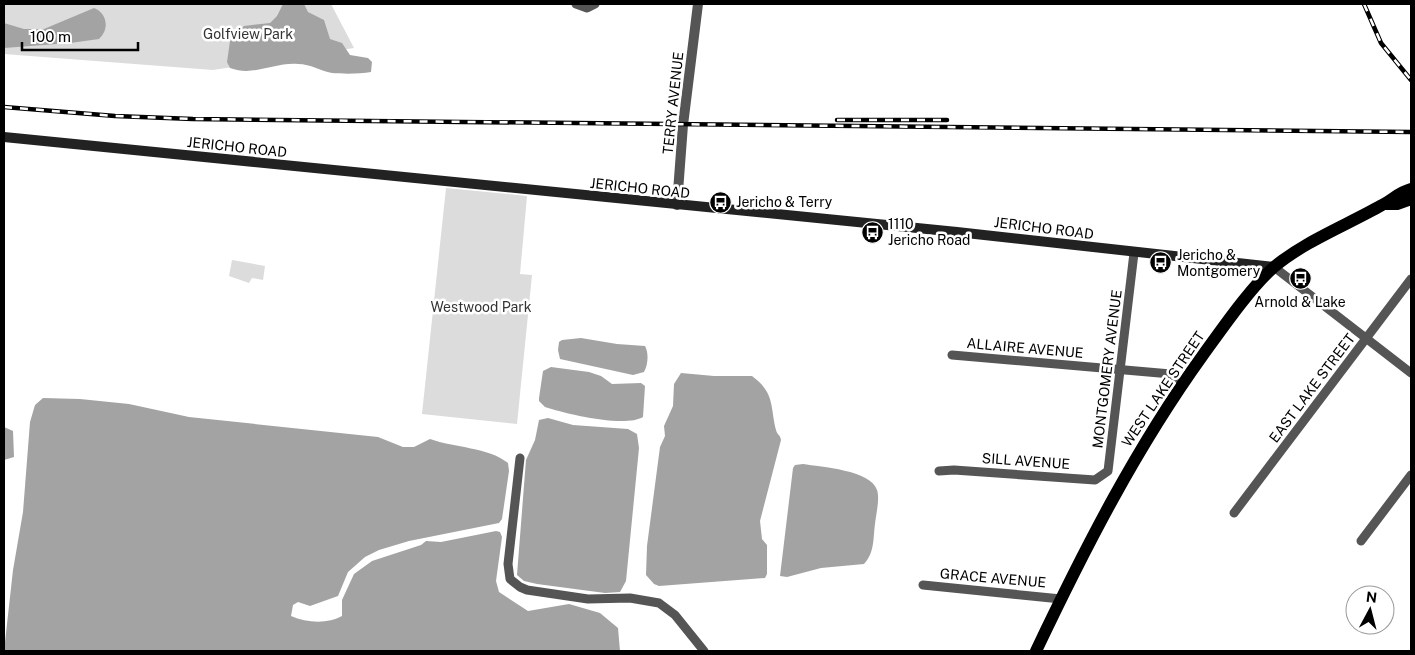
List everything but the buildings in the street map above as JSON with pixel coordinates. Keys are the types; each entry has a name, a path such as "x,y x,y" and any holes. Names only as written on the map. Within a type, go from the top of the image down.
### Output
{"main road":[{"name":"JERICHO ROAD","path":"4,137 1274,267"},
{"name":"WEST LAKE STREET","path":"1036,651 1122,481 1150,432 1222,327 1274,267 1334,229 1384,204 1395,194 1411,189"},
{"name":"WEST LAKE STREET","path":"1384,204 1397,204 1411,199"}],"street":[{"path":"576,4 587,8 595,4"},
{"name":"TERRY AVENUE","path":"677,205 683,125 698,4"},
{"name":"MONTGOMERY AVENUE","path":"1108,471 1134,253"},
{"path":"1274,267 1411,373"},
{"name":"EAST LAKE STREET","path":"1234,513 1411,279"},
{"name":"ALLAIRE AVENUE","path":"952,355 1171,374 1184,382"},
{"path":"520,458 508,564 508,574 514,584 536,592 588,599 648,599 660,603 675,615 704,651"},
{"name":"SILL AVENUE","path":"938,471 954,470 1095,480 1108,471"},
{"path":"1108,471 1122,481"},
{"path":"1361,541 1411,475"},
{"name":"GRACE AVENUE","path":"923,585 1061,599"}],"green space":[{"path":"4,4 331,4 354,48 213,70 4,54"},
{"name":"Westwood Park","path":"446,188 527,196 520,274 532,275 517,424 422,414"},
{"path":"232,260 265,266 263,280 252,278 249,283 229,276"}],"shaded area":[{"name":"Golfview Park","path":"283,4 304,4 308,12 324,20 330,39 342,43 350,55 368,58 372,62 371,72 352,74 332,73 298,64 247,71 230,68 227,62 231,34 244,26 270,23 277,16"},
{"path":"94,8 102,14 106,22 105,31 99,39 4,48 4,23 24,29 44,29"},
{"path":"581,338 645,346 648,359 644,372 633,375 560,359 559,342"},
{"path":"551,367 589,372 601,376 612,384 641,383 645,386 643,417 634,420 610,421 545,407 539,401 543,371"},
{"path":"681,373 714,376 752,376 765,388 768,394 776,430 781,440 760,521 762,539 767,545 767,574 765,578 659,586 654,584 646,575 647,546 660,447 665,436 664,426 673,406 674,384"},
{"path":"43,398 80,399 129,404 189,417 378,437 403,447 414,447 430,439 491,454 508,463 509,471 502,519 499,523 409,541 379,550 365,557 348,572 338,596 310,606 298,602 293,605 291,616 317,622 336,619 342,616 342,600 354,574 372,561 421,545 426,541 441,542 496,531 500,532 502,537 496,581 499,592 528,611 569,604 600,613 618,628 620,651 4,651 13,570 23,512 30,422 35,405"},
{"path":"548,418 573,425 628,429 637,434 639,448 626,581 620,592 605,593 537,584 524,581 517,575 526,460 535,440 539,420"},
{"path":"4,427 13,431 14,457 4,460"},
{"path":"803,464 833,468 856,474 873,483 877,490 878,502 873,545 870,555 864,564 821,568 787,577 780,576 793,468 795,465"}],"railway":[{"path":"1364,4 1381,43 1411,80"},
{"path":"4,107 115,116 193,119 1411,132"},
{"path":"837,120 947,120"}],"place":[{"name":"Jericho & Terry","path":"720,202"},
{"name":"1110 Jericho Road","path":"872,232"},
{"name":"Jericho & Montgomery","path":"1161,263"},
{"name":"Arnold & Lake","path":"1300,279"}]}
